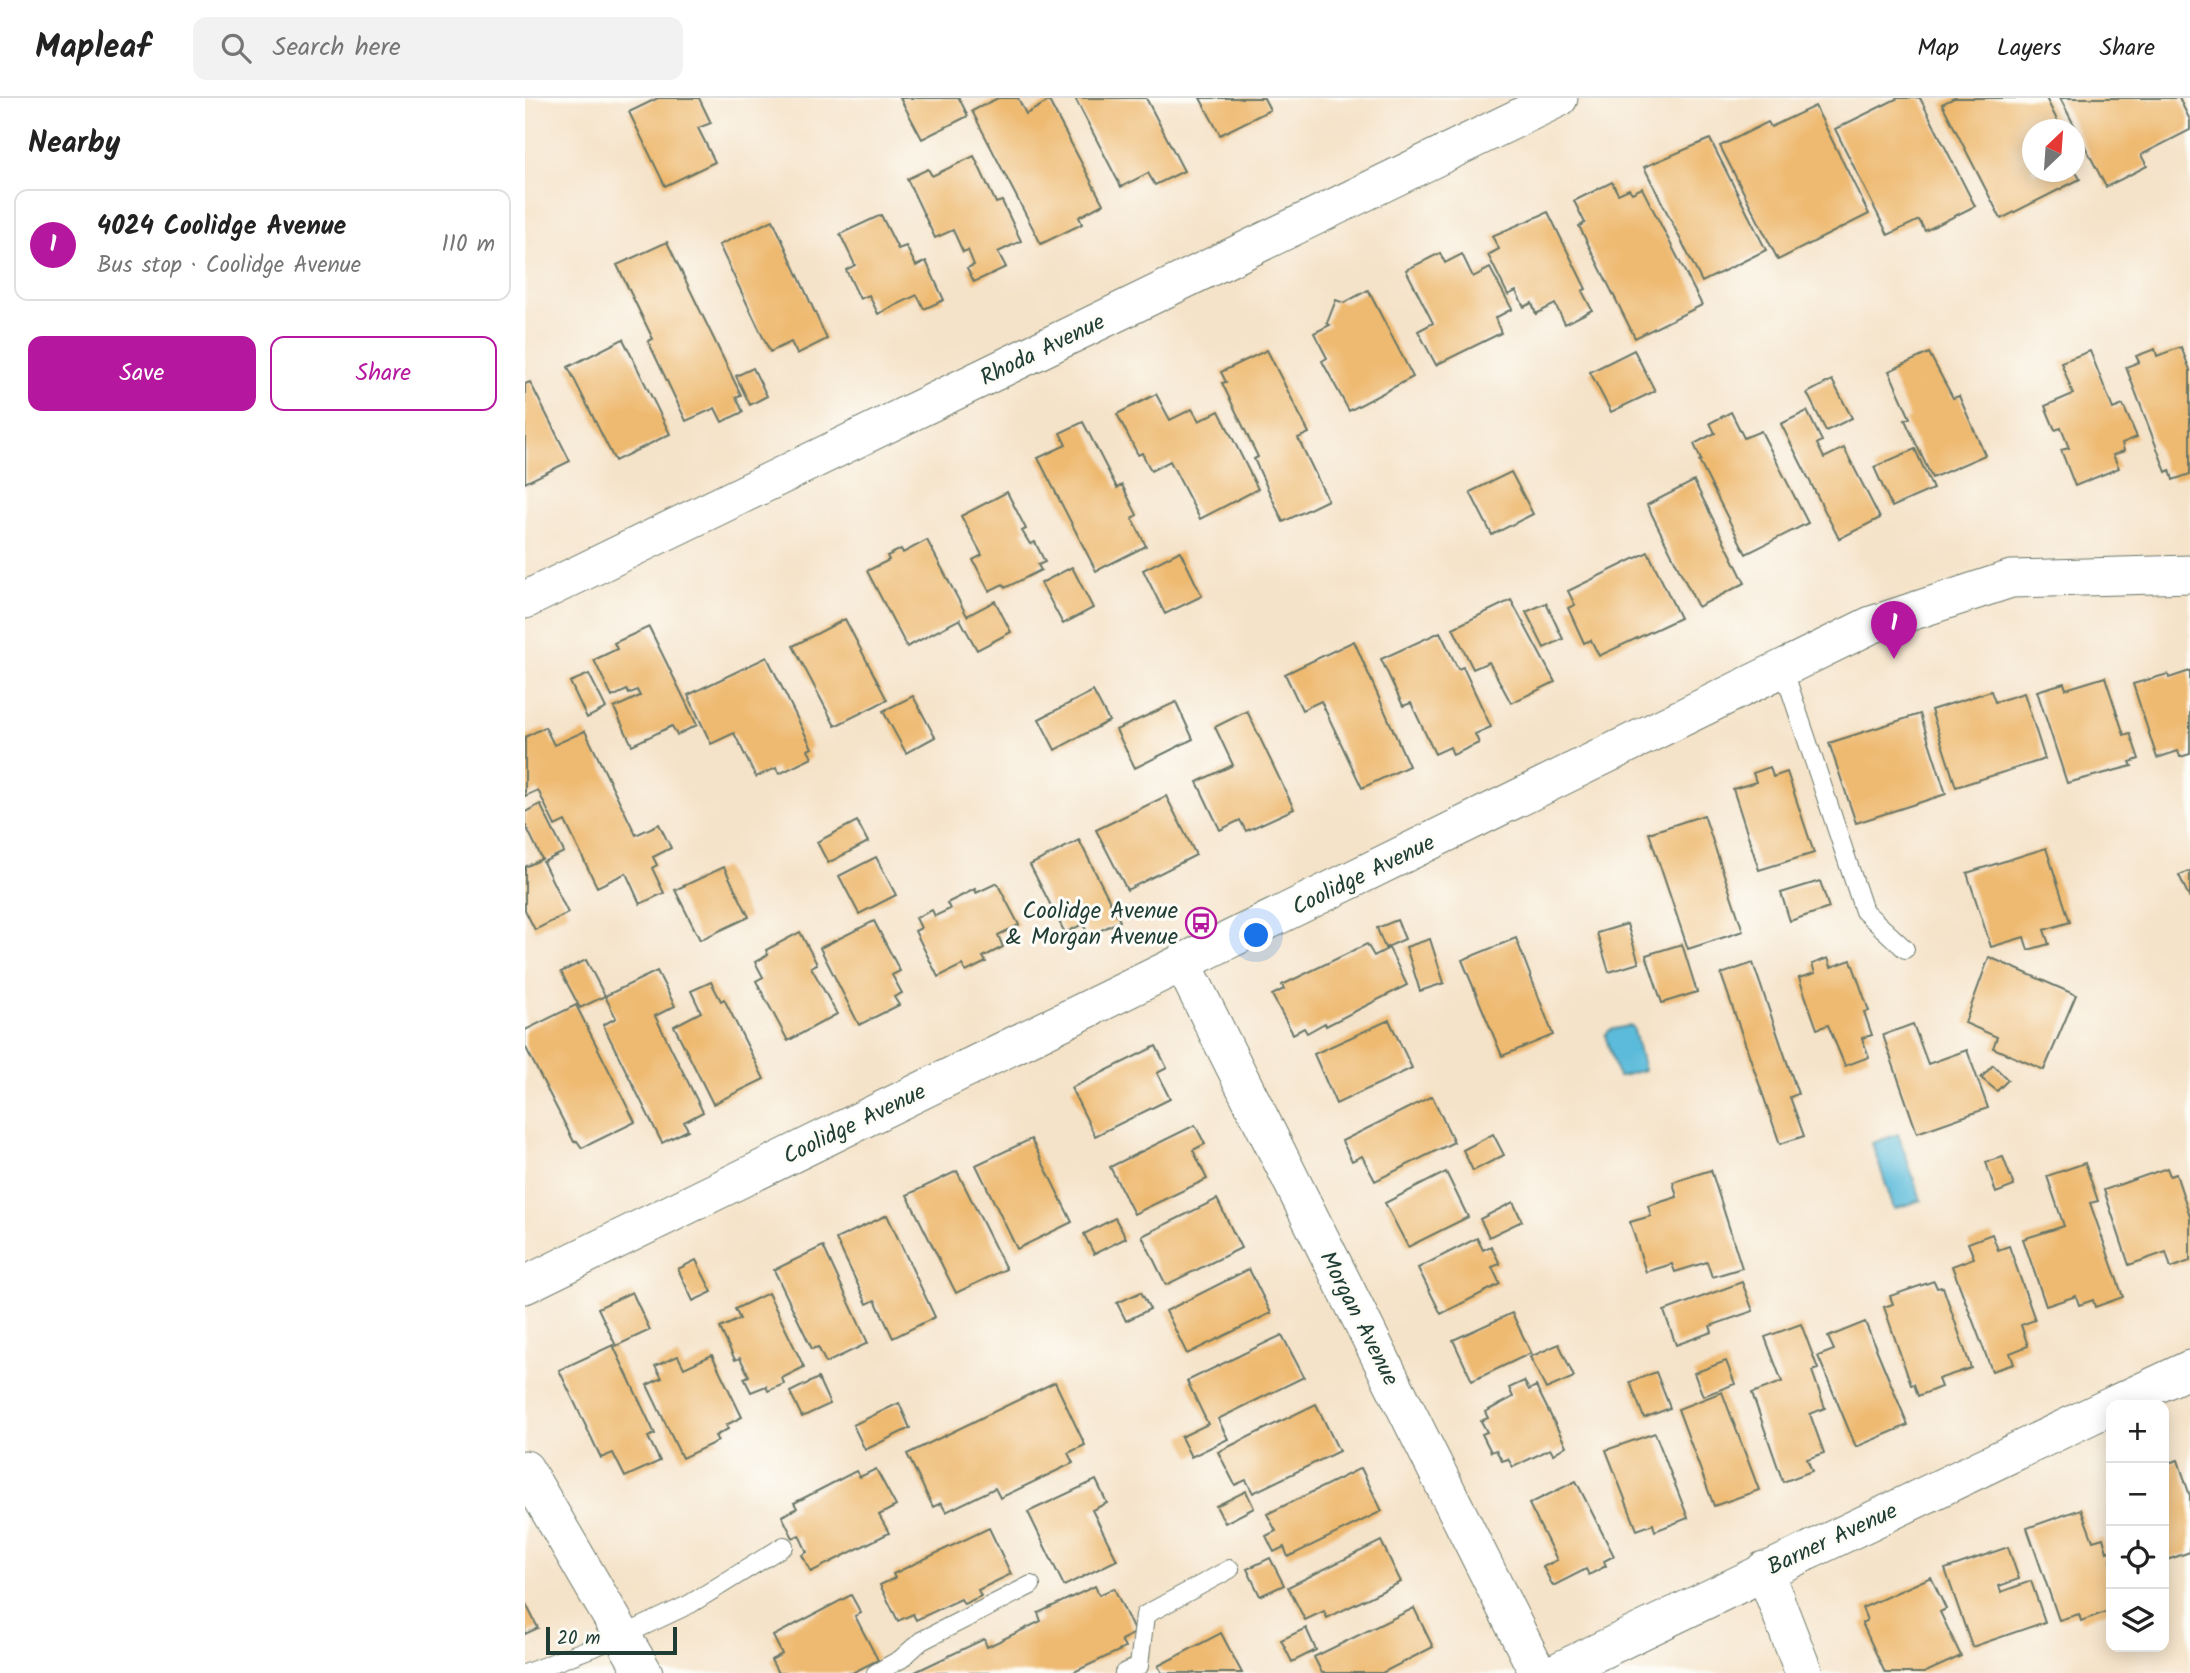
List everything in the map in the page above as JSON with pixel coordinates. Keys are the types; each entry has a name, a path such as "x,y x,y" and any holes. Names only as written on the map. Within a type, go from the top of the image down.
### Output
{"street":[{"name":"Rhoda Avenue","path":"525,600 1559,98"},
{"name":"Coolidge Avenue","path":"525,1285 1871,625 2011,579 2190,574"},
{"name":"Morgan Avenue","path":"1182,962 1538,1673"},
{"name":"Barner Avenue","path":"2125,1400 2190,1369"},
{"name":"Barner Avenue","path":"1554,1673 1764,1570 2106,1409"},
{"path":"525,1469 644,1673"},
{"path":"1764,1570 1804,1673"}],"lane":[{"path":"1783,668 1864,911 1905,949"},
{"path":"527,1673 622,1636 690,1604 784,1546"},
{"path":"1124,1673 1139,1666 1145,1615 1230,1569"},
{"path":"876,1673 901,1660 921,1641 1031,1585"}],"water":[{"path":"1633,1027 1644,1070 1618,1077 1605,1035 1610,1030"},
{"path":"1898,1134 1921,1200 1894,1209 1872,1143"}],"building":[{"path":"658,98 699,98 711,123 698,128 715,162 665,186 629,112"},
{"path":"900,98 959,98 968,116 922,139"},
{"path":"998,98 1018,98 1026,114 1049,101 1103,204 1079,217 1082,224 1041,244 972,111"},
{"path":"1075,98 1146,98 1184,171 1155,185 1148,173 1121,187"},
{"path":"1200,98 1264,98 1270,110 1220,135"},
{"path":"1898,98 1920,98 1975,206 1925,231 1919,220 1888,235 1835,129"},
{"path":"1954,98 2046,98 2056,119 2022,119 2022,182 2074,182 2001,219 1942,104"},
{"path":"2060,98 2179,98 2190,120 2190,130 2141,155 2147,166 2106,187 2085,146 2085,119 2071,119"},
{"path":"1815,106 1869,214 1778,260 1720,146 1768,122 1771,127"},
{"path":"1710,139 1766,250 1702,282 1644,167"},
{"path":"974,156 996,203 1002,201 1021,241 998,252 1006,267 974,282 967,268 974,265 968,250 963,252 953,230 935,238 907,179 928,169 932,176"},
{"path":"1612,182 1618,194 1629,189 1632,193 1642,188 1702,305 1635,338 1579,226 1585,223 1574,201"},
{"path":"1548,212 1586,289 1582,291 1592,310 1565,324 1555,304 1536,314 1532,303 1524,307 1516,291 1508,295 1488,255 1499,249 1492,236"},
{"path":"881,215 898,249 906,246 916,266 926,261 944,300 924,309 917,295 878,314 869,295 860,299 846,270 855,265 840,234"},
{"path":"773,220 827,339 797,354 791,342 770,352 719,245"},
{"path":"667,242 741,395 736,397 743,412 722,422 715,408 686,421 648,341 653,339 617,265"},
{"path":"1440,253 1445,263 1462,254 1473,277 1490,268 1512,309 1495,318 1501,333 1436,365 1418,331 1433,323 1406,270"},
{"path":"1368,290 1413,377 1349,411 1322,361 1327,358 1314,333 1330,325 1327,323 1336,300 1344,303"},
{"path":"623,339 670,434 615,461 568,367"},
{"path":"2181,347 2190,370 2190,474 2173,480 2170,470 2166,472 2126,367 2139,362 2136,356 2155,349 2157,356"},
{"path":"1267,350 1309,433 1298,438 1328,500 1283,522 1254,459 1258,457 1222,383 1226,382 1221,372"},
{"path":"1634,350 1655,391 1611,412 1590,372"},
{"path":"2090,351 2113,409 2123,405 2137,437 2122,443 2124,451 2113,455 2119,468 2075,486 2061,450 2069,448 2061,428 2055,430 2045,406 2073,394 2061,362"},
{"path":"1929,353 1953,398 1959,396 1985,455 1932,478 1905,420 1910,418 1889,371"},
{"path":"753,368 767,396 750,405 736,376"},
{"path":"1832,380 1852,418 1826,431 1807,393"},
{"path":"530,382 570,461 525,483 525,384"},
{"path":"1156,394 1170,420 1192,409 1199,421 1219,411 1258,489 1200,519 1170,461 1151,471 1142,453 1138,455 1117,414"},
{"path":"1807,411 1822,441 1817,444 1824,458 1844,448 1880,518 1839,539 1781,424"},
{"path":"1731,412 1744,438 1761,431 1808,523 1746,554 1699,461 1701,460 1694,444 1715,433 1710,423"},
{"path":"1083,422 1117,488 1122,485 1137,515 1132,518 1146,546 1096,571 1038,458 1066,445 1060,433"},
{"path":"1915,449 1933,489 1892,507 1874,467"},
{"path":"1511,472 1533,514 1492,535 1470,492"},
{"path":"1694,481 1745,583 1698,607 1647,505"},
{"path":"1007,492 1026,529 1022,531 1030,544 1035,542 1045,562 1038,565 1041,570 1005,588 1003,584 989,591 973,560 982,555 961,516"},
{"path":"927,540 967,616 995,601 1011,632 977,650 960,619 907,647 867,571 889,560 887,556 901,549 903,553"},
{"path":"1180,551 1202,596 1165,614 1143,570"},
{"path":"1648,552 1680,618 1599,656 1591,640 1584,643 1568,608 1575,605 1568,591"},
{"path":"1072,567 1093,608 1063,624 1041,583"},
{"path":"1511,600 1555,682 1511,703 1489,662 1473,669 1453,628"},
{"path":"1546,603 1563,639 1544,648 1526,612"},
{"path":"845,619 887,700 835,726 793,646"},
{"path":"649,627 697,725 677,735 672,726 632,745 614,708 640,696 637,690 629,694 627,690 612,697 594,660 617,649 614,643"},
{"path":"1440,632 1458,669 1463,667 1491,727 1475,734 1479,743 1453,755 1450,747 1435,754 1411,703 1403,706 1381,659"},
{"path":"1354,641 1409,766 1362,788 1321,701 1302,710 1285,674"},
{"path":"767,657 812,748 808,750 812,758 779,774 776,768 756,777 734,733 711,744 688,695"},
{"path":"2190,671 2190,754 2180,757 2178,751 2157,758 2133,684 2168,674 2169,678"},
{"path":"589,674 606,708 587,718 570,682"},
{"path":"2105,677 2124,735 2130,733 2139,759 2130,762 2132,766 2067,783 2037,691 2064,683 2066,689"},
{"path":"1093,691 1109,721 1055,750 1039,719"},
{"path":"1991,691 1995,702 2024,693 2045,759 1956,787 1931,710"},
{"path":"913,696 935,737 906,753 883,711"},
{"path":"1176,702 1193,739 1135,768 1116,730"},
{"path":"1247,711 1294,809 1246,831 1240,820 1220,830 1197,782 1233,765 1215,727"},
{"path":"1920,714 1946,794 1856,823 1829,743"},
{"path":"545,727 554,745 585,731 636,835 659,824 671,848 653,857 657,865 652,868 664,893 640,904 626,873 597,887 565,821 555,826 538,790 525,796 525,737"},
{"path":"1770,767 1773,777 1787,772 1814,853 1759,870 1733,789 1756,782 1753,773"},
{"path":"1166,796 1196,855 1127,890 1096,830"},
{"path":"540,804 564,852 543,862 568,913 535,930 525,910 525,867 542,859 525,824 525,812"},
{"path":"1704,815 1743,931 1688,949 1649,833"},
{"path":"857,821 868,842 828,863 817,842"},
{"path":"1079,840 1120,921 1089,936 1083,924 1065,933 1030,865"},
{"path":"2046,848 2070,922 2044,930 2049,944 2028,950 2024,937 1991,947 1967,873"},
{"path":"876,857 896,895 859,914 839,876"},
{"path":"724,867 749,917 700,940 675,890"},
{"path":"2190,871 2190,899 2179,875"},
{"path":"1820,881 1829,908 1790,921 1781,893"},
{"path":"997,883 1019,925 998,935 1003,947 983,957 986,962 966,972 962,965 938,977 915,931 921,928 916,918 932,910 935,916 950,909 947,903 975,889 976,893"},
{"path":"1397,920 1405,939 1385,948 1377,928"},
{"path":"874,921 900,971 892,975 902,993 894,997 899,1005 859,1025 820,948"},
{"path":"1627,924 1639,963 1609,972 1597,933"},
{"path":"800,932 817,964 811,967 837,1014 788,1041 756,981 763,977 755,962 768,955 766,950"},
{"path":"1516,938 1553,1035 1502,1056 1462,960"},
{"path":"1430,939 1444,983 1420,991 1406,947"},
{"path":"1367,944 1374,956 1389,948 1407,985 1326,1026 1325,1023 1307,1033 1304,1028 1293,1034 1272,995 1284,989 1282,985"},
{"path":"1682,944 1697,992 1662,1003 1646,955"},
{"path":"1989,957 2076,995 2044,1070 1993,1048 1997,1037 1965,1023"},
{"path":"1828,958 1831,967 1851,960 1869,1011 1864,1012 1872,1035 1862,1038 1869,1057 1845,1066 1828,1025 1817,1029 1799,978 1815,973 1812,964"},
{"path":"586,960 605,996 580,1008 561,972"},
{"path":"1753,963 1798,1094 1790,1097 1804,1136 1780,1144 1721,974"},
{"path":"657,971 675,1006 655,1016 703,1112 684,1122 688,1130 662,1143 603,1025 616,1018 605,996"},
{"path":"711,982 721,1001 724,999 764,1079 713,1104 674,1026 701,1012 691,991"},
{"path":"576,1005 635,1122 582,1148 577,1141 574,1142 525,1046 525,1030"},
{"path":"1389,1020 1412,1068 1336,1104 1314,1054"},
{"path":"1913,1024 1928,1064 1967,1050 1988,1108 1917,1133 1883,1035"},
{"path":"1156,1046 1167,1068 1157,1073 1170,1099 1095,1136 1071,1088"},
{"path":"1993,1065 2008,1080 1997,1091 1981,1078"},
{"path":"1432,1096 1454,1142 1375,1181 1362,1156 1352,1161 1342,1141"},
{"path":"1195,1125 1205,1144 1193,1150 1207,1179 1134,1214 1110,1167"},
{"path":"1493,1134 1504,1155 1473,1171 1463,1150"},
{"path":"1031,1139 1072,1222 1017,1249 976,1165"},
{"path":"2003,1157 2014,1186 1996,1193 1986,1162"},
{"path":"2085,1163 2098,1201 2090,1203 2123,1297 2095,1307 2093,1300 2079,1305 2076,1296 2046,1306 2023,1239 2064,1226 2047,1176"},
{"path":"2167,1168 2170,1176 2176,1174 2190,1216 2190,1261 2171,1268 2166,1252 2129,1265 2104,1190"},
{"path":"1711,1170 1742,1268 1712,1277 1707,1262 1675,1272 1672,1264 1646,1272 1630,1222 1651,1216 1648,1206 1677,1197 1673,1182"},
{"path":"957,1171 1006,1269 956,1293 907,1195"},
{"path":"1446,1172 1468,1217 1408,1247 1385,1203"},
{"path":"1217,1199 1241,1248 1166,1285 1142,1236"},
{"path":"1513,1202 1522,1221 1489,1237 1480,1219"},
{"path":"887,1215 935,1317 893,1338 875,1300 867,1304 836,1239"},
{"path":"1115,1218 1126,1238 1094,1254 1084,1234"},
{"path":"1992,1234 1998,1250 2009,1246 2035,1320 2021,1325 2028,1346 2010,1353 2014,1364 1992,1371 1952,1266 1974,1258 1968,1243"},
{"path":"1477,1238 1483,1250 1491,1246 1500,1264 1492,1267 1500,1284 1441,1314 1418,1268"},
{"path":"823,1246 868,1343 826,1363 818,1347 812,1349 774,1270"},
{"path":"696,1260 712,1292 693,1301 678,1269"},
{"path":"1249,1269 1271,1313 1187,1354 1166,1311"},
{"path":"1934,1281 1937,1288 1943,1287 1971,1368 1938,1379 1941,1387 1918,1396 1914,1384 1911,1385 1884,1307 1893,1304 1890,1296"},
{"path":"1742,1282 1753,1311 1710,1326 1712,1332 1676,1345 1664,1311"},
{"path":"632,1292 650,1330 616,1346 598,1308"},
{"path":"1141,1292 1150,1309 1126,1321 1117,1303"},
{"path":"768,1293 804,1367 782,1378 784,1384 768,1391 766,1386 751,1392 744,1378 749,1376 740,1358 735,1360 720,1328 740,1319 735,1309"},
{"path":"1512,1313 1531,1353 1472,1381 1453,1340"},
{"path":"1865,1322 1908,1425 1856,1447 1818,1356 1834,1350 1828,1337"},
{"path":"1801,1324 1818,1369 1812,1371 1825,1408 1810,1414 1824,1453 1807,1459 1812,1471 1783,1482 1752,1393 1782,1382 1765,1337"},
{"path":"1282,1335 1304,1377 1218,1419 1228,1439 1191,1457 1181,1437 1208,1424 1187,1381"},
{"path":"1559,1344 1574,1377 1546,1389 1530,1357"},
{"path":"613,1345 655,1434 648,1437 660,1461 625,1477 613,1453 601,1458 559,1370"},
{"path":"712,1355 742,1417 726,1425 728,1429 715,1436 718,1441 682,1458 647,1385 662,1378 655,1366 678,1356 684,1368"},
{"path":"1726,1361 1735,1384 1703,1396 1694,1373"},
{"path":"1656,1372 1670,1408 1644,1418 1630,1382"},
{"path":"818,1378 830,1404 802,1417 790,1392"},
{"path":"1524,1381 1529,1390 1536,1386 1566,1446 1553,1454 1550,1449 1513,1467 1508,1459 1502,1461 1496,1450 1491,1452 1482,1434 1487,1432 1481,1421 1488,1418 1485,1412 1513,1397 1509,1388"},
{"path":"1055,1382 1085,1445 1068,1453 1073,1463 1000,1498 995,1488 946,1512 941,1503 933,1507 907,1454"},
{"path":"1722,1392 1759,1490 1714,1506 1678,1409"},
{"path":"899,1403 910,1428 865,1450 853,1425"},
{"path":"1316,1404 1339,1451 1253,1493 1246,1480 1235,1485 1218,1452"},
{"path":"1655,1433 1688,1518 1655,1531 1653,1524 1637,1530 1606,1450"},
{"path":"2178,1460 2190,1496 2190,1552 2169,1559 2169,1463"},
{"path":"1361,1468 1382,1511 1288,1557 1284,1547 1274,1552 1266,1536 1276,1531 1267,1514"},
{"path":"876,1469 896,1506 879,1515 889,1533 811,1572 802,1555 807,1552 799,1535 793,1538 782,1516 797,1508 794,1503 856,1471 860,1477"},
{"path":"1096,1480 1107,1503 1092,1510 1117,1560 1064,1586 1028,1512"},
{"path":"1576,1481 1614,1556 1604,1561 1606,1566 1589,1575 1586,1569 1553,1586 1543,1567 1557,1560 1529,1504"},
{"path":"1246,1491 1254,1508 1225,1523 1216,1506"},
{"path":"2081,1509 2093,1541 2103,1538 2106,1548 2106,1612 2081,1621 2079,1614 2059,1620 2027,1528"},
{"path":"989,1528 1011,1574 978,1590 981,1596 964,1604 961,1599 916,1620 913,1614 898,1621 880,1585 895,1578 893,1574"},
{"path":"1381,1541 1401,1582 1327,1618 1324,1611 1305,1620 1288,1587"},
{"path":"2008,1547 2019,1579 1999,1586 2001,1592 2031,1581 2045,1622 1972,1647 1945,1569"},
{"path":"1270,1558 1284,1585 1260,1596 1247,1569"},
{"path":"1931,1577 1946,1609 1940,1612 1961,1656 1924,1673 1885,1673 1862,1623 1867,1620 1862,1608"},
{"path":"1095,1586 1099,1595 1114,1588 1135,1633 1121,1640 1125,1648 1072,1673 913,1673 984,1639 987,1647 1041,1621 1038,1613"},
{"path":"851,1595 861,1613 855,1616 878,1660 852,1673 778,1673 771,1660 782,1654 773,1636"},
{"path":"525,1602 538,1628 525,1634"},
{"path":"1414,1608 1433,1647 1382,1673 1322,1673 1314,1657"},
{"path":"1306,1628 1316,1650 1292,1662 1281,1640"},
{"path":"1221,1633 1242,1673 1162,1673 1158,1666"}],"place":[{"name":"4024 Coolidge Avenue","path":"1894,659"},
{"name":"Coolidge Avenue & Morgan Avenue","path":"1201,923"}]}
